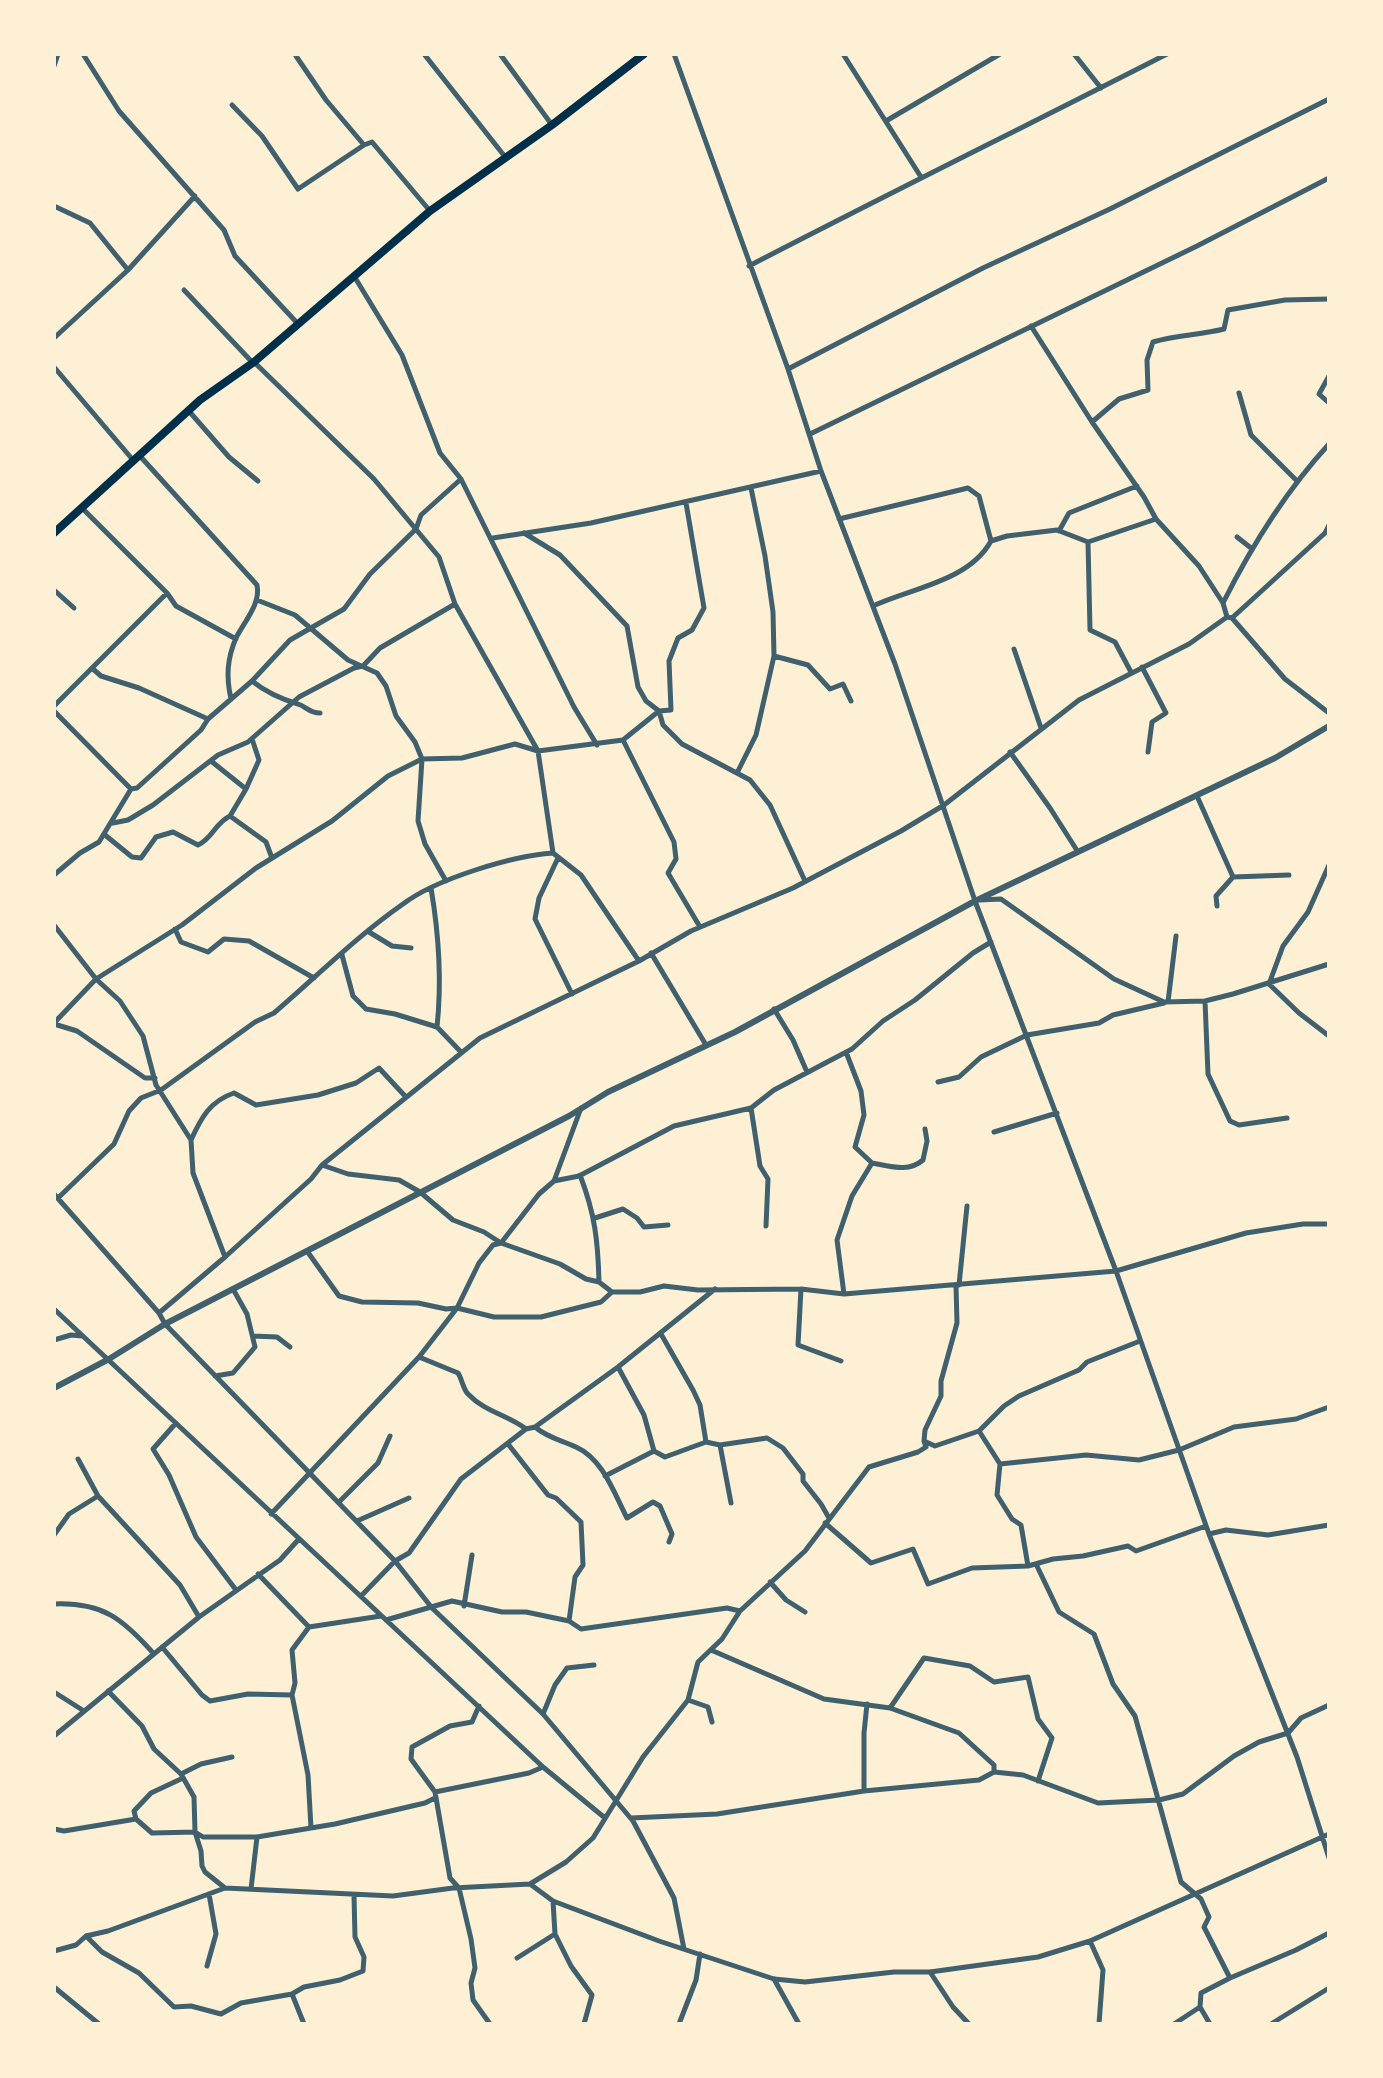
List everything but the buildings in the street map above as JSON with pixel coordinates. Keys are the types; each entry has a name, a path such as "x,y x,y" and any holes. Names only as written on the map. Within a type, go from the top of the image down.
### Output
{"main road":[{"path":"54,534 188,410 299,325 430,211 552,125 644,54"}],"street":[{"path":"54,66 58,54"},
{"path":"83,54 119,111 224,230 236,256 299,325"},
{"path":"423,54 506,158"},
{"path":"501,54 552,125"},
{"path":"674,54 788,369 821,471 873,606 944,805 975,901 1116,1271 1209,1534 1288,1733 1329,1858"},
{"path":"843,54 921,177"},
{"path":"886,121 1000,54"},
{"path":"1074,54 1101,88"},
{"path":"749,266 921,177 1048,117 1167,54"},
{"path":"296,56 326,100 364,146"},
{"path":"788,369 983,268 1110,208 1329,99"},
{"path":"232,105 262,136 298,189 372,142 430,211"},
{"path":"810,434 1197,246 1329,178"},
{"path":"54,338 128,270 195,196"},
{"path":"54,206 90,223 128,270"},
{"path":"354,276 402,355 440,453 461,479 493,538 574,707 597,745"},
{"path":"184,290 253,362 374,478 439,557 455,604 538,751 553,853 581,875 639,961"},
{"path":"1092,422 1119,399 1148,390 1148,360 1153,342 1169,337 1201,335 1224,329 1228,310 1285,300 1329,299"},
{"path":"1031,326 1092,422 1137,486 1155,519 1199,566 1223,603 1229,617 1285,679 1329,712"},
{"path":"54,367 136,458 223,545 228,556 255,581 257,600 236,639 226,674 231,699"},
{"path":"1329,376 1319,394 1329,404"},
{"path":"1239,393 1251,435 1297,480"},
{"path":"188,410 229,457 258,481"},
{"path":"1223,603 1251,548 1297,480 1329,444"},
{"path":"493,538 686,503 821,471"},
{"path":"131,789 137,788 201,730 208,718 252,681 290,640 309,627 324,623 344,609 370,574 416,529 421,515 461,479"},
{"path":"1059,531 1069,513 1137,486"},
{"path":"737,773 756,735 774,656 772,601 751,488"},
{"path":"839,519 968,488 980,496 991,541"},
{"path":"154,1078 145,1078 77,1031 54,1024 96,979 175,929 272,858 332,821 388,776 422,759 462,758 515,744 538,751 623,740 659,711 671,710 669,661 678,638 692,630 704,608 686,503"},
{"path":"82,508 167,592 176,606 236,639"},
{"path":"873,606 922,586 941,583 983,555 991,541 1007,536 1059,531 1088,542 1155,519"},
{"path":"159,1313 225,1257 322,1165 480,1038 639,961 700,927 805,881 902,831 944,805 1079,700 1189,644 1229,617 1325,533 1328,527"},
{"path":"524,533 560,555 627,626 639,687 646,701 659,711 663,725 682,744 750,780 770,805 805,881"},
{"path":"1237,537 1251,548"},
{"path":"1088,542 1090,630 1115,642 1131,672"},
{"path":"54,590 74,609"},
{"path":"54,706 167,592"},
{"path":"257,600 295,615 348,660 377,673 386,686 396,717 415,742 422,759 418,821 425,844 446,881"},
{"path":"113,823 128,820 144,810 211,761 252,739 291,704 354,668 363,666 380,648 455,604"},
{"path":"1014,649 1041,728"},
{"path":"774,656 808,665 830,688 843,684 851,701"},
{"path":"1142,666 1166,713 1152,722 1148,752"},
{"path":"93,669 101,676 139,688 208,718"},
{"path":"252,681 267,693 291,704 298,704 311,713 320,714"},
{"path":"54,711 131,789"},
{"path":"54,1388 109,1359 165,1324 608,1092 706,1046 975,901 1275,758 1329,726"},
{"path":"105,835 132,857 141,858 156,837 173,832 198,845 209,840 221,820 230,816 259,760 252,739"},
{"path":"623,740 674,842 676,860 668,873 700,927"},
{"path":"1010,752 1078,852"},
{"path":"211,761 246,789"},
{"path":"54,875 105,835 131,789"},
{"path":"1197,796 1233,877"},
{"path":"230,816 266,842 272,858"},
{"path":"553,853 529,854 446,881 404,903 274,1013 255,1022 161,1090 141,1098 129,1111 114,1144 56,1196 159,1313 165,1324 395,1561 432,1608 543,1714 631,1818 674,1898 684,1949"},
{"path":"558,858 539,898 535,919 572,994"},
{"path":"1269,984 1283,946 1308,912 1329,865"},
{"path":"1217,906 1216,896 1233,877 1289,875"},
{"path":"431,888 439,942 441,993 437,1027"},
{"path":"975,901 1001,898 1114,980 1166,1002"},
{"path":"54,925 96,979 120,1001 143,1036 154,1078 191,1140"},
{"path":"175,929 181,942 208,952 224,939 249,941 314,978"},
{"path":"369,932 392,946 411,948"},
{"path":"1166,1002 1176,936"},
{"path":"271,1514 309,1471 419,1357 457,1308 479,1263 493,1245 501,1244 539,1194 554,1181 580,1175 674,1126 751,1108 774,1090 846,1052 883,1021 915,1000 973,953 991,942"},
{"path":"651,953 706,1046"},
{"path":"342,955 353,996 366,1009 395,1014 437,1027 461,1052"},
{"path":"938,1082 959,1077 981,1057 1027,1035 1099,1023 1113,1015 1166,1002 1204,1001 1269,984 1329,964"},
{"path":"1269,984 1299,1013 1329,1036"},
{"path":"1204,1001 1208,1074 1221,1097 1230,1121 1239,1125 1287,1118"},
{"path":"774,1009 793,1040 807,1072"},
{"path":"846,1052 861,1091 864,1115 855,1147 872,1163 899,1168 915,1167 923,1160 927,1141 925,1129"},
{"path":"225,1257 193,1173 191,1140 203,1113 220,1097 234,1093 256,1105 318,1095 356,1083 379,1068 405,1096"},
{"path":"554,1181 581,1108"},
{"path":"751,1108 760,1166 768,1179 766,1226"},
{"path":"994,1132 1057,1113"},
{"path":"844,1294 837,1240 852,1196 872,1163"},
{"path":"322,1165 348,1174 399,1180 420,1192 453,1220 484,1232 501,1244 538,1256 586,1279 599,1282 612,1292 640,1292 664,1286 698,1290 801,1288 844,1294 1116,1271 1246,1233 1303,1224 1329,1224"},
{"path":"580,1175 595,1218 599,1282"},
{"path":"54,1951 76,1946 87,1936 108,1931 225,1888 393,1896 459,1888 530,1884 566,1862 593,1838 644,1757 688,1700 698,1662 722,1639 740,1611 805,1551 869,1467 918,1452 926,1447 925,1430 941,1396 944,1365 954,1340 957,1323 958,1285 967,1206"},
{"path":"595,1218 623,1209 637,1218 644,1227 668,1225"},
{"path":"307,1251 339,1296 362,1302 418,1303 446,1309 457,1308 494,1317 541,1317 601,1302 612,1292"},
{"path":"801,1288 798,1345 841,1361"},
{"path":"215,1376 233,1373 255,1347 247,1314 233,1289"},
{"path":"419,1357 458,1373 465,1392 494,1414 526,1428 535,1427 618,1367 715,1289"},
{"path":"54,1309 298,1540 362,1595 543,1767 605,1818"},
{"path":"661,1334 697,1398 706,1442"},
{"path":"54,1340 71,1335 82,1336"},
{"path":"253,1336 277,1337 290,1347"},
{"path":"924,1441 934,1446 978,1431 1018,1396 1079,1370 1087,1362 1140,1341"},
{"path":"618,1367 644,1415 654,1451 665,1457 706,1442 720,1445 767,1438 783,1448 803,1474 804,1481 821,1503 827,1521 871,1563 914,1549 928,1584 972,1568 1028,1566 1128,1546 1136,1551 1206,1526"},
{"path":"1000,1464 1086,1455 1138,1460 1179,1450 1234,1427 1296,1419 1329,1407"},
{"path":"176,1423 153,1449 196,1537 236,1590"},
{"path":"535,1427 546,1436 576,1447 591,1456 605,1476 627,1518 653,1502 660,1506 672,1534 669,1542"},
{"path":"362,1595 395,1561 409,1553 461,1479 526,1428"},
{"path":"978,1431 1000,1464 998,1495 1012,1519 1022,1525 1028,1566"},
{"path":"339,1502 378,1463 390,1436"},
{"path":"508,1444 548,1495 556,1498 581,1522 583,1565 575,1577 569,1621"},
{"path":"720,1445 731,1503"},
{"path":"605,1476 654,1451"},
{"path":"78,1459 98,1496 180,1585 199,1617"},
{"path":"54,1535 69,1514 98,1496"},
{"path":"357,1521 409,1498"},
{"path":"1209,1534 1226,1530 1268,1535 1329,1526"},
{"path":"54,1736 199,1617 280,1560 298,1540"},
{"path":"464,1606 472,1555"},
{"path":"1036,1564 1059,1612 1094,1634 1113,1684 1135,1716 1181,1882 1201,1899 1209,1917 1204,1927 1230,1978"},
{"path":"258,1574 309,1627"},
{"path":"770,1582 786,1600 805,1612"},
{"path":"311,1828 308,1776 292,1695 295,1683 292,1650 309,1627 384,1618 432,1608 452,1601 464,1606 502,1612 526,1612 569,1621 581,1629 727,1608 740,1611"},
{"path":"54,1604 71,1603 100,1609 117,1617 154,1654"},
{"path":"162,1647 201,1695 210,1701 248,1694 292,1695"},
{"path":"711,1650 824,1699 890,1708 959,1732 994,1765 994,1772"},
{"path":"890,1708 924,1658 970,1666 994,1682 1028,1677 1038,1719 1052,1738 1038,1781"},
{"path":"543,1714 555,1685 567,1668 594,1665"},
{"path":"108,1691 142,1726 154,1749 182,1776 195,1797 195,1832 201,1851 202,1866 205,1872 225,1888"},
{"path":"54,1692 84,1712"},
{"path":"688,1700 708,1707 712,1722"},
{"path":"864,1791 864,1733 867,1704"},
{"path":"631,1818 717,1814 864,1791 979,1780 994,1772 1023,1775 1098,1803 1159,1800 1183,1794 1242,1752 1259,1742 1288,1733 1301,1718 1329,1705"},
{"path":"478,1706 472,1722 450,1726 412,1747 411,1759 435,1795 450,1878 459,1888 475,1968 471,1983 473,2000 490,2024"},
{"path":"232,1757 201,1764 151,1793 134,1811 136,1819 152,1833 195,1832 203,1837 257,1838 425,1803 435,1795 529,1773 543,1767"},
{"path":"54,1829 64,1831 136,1819"},
{"path":"530,1884 552,1901 684,1949 774,1979 805,1982 894,1972 930,1972 1038,1957 1090,1941 1329,1833"},
{"path":"251,1889 257,1838"},
{"path":"207,1966 216,1934 209,1894"},
{"path":"87,1936 102,1952 139,1973 174,2007 191,2006 221,2014 242,2003 292,1995 304,1987 340,1980 363,1971 364,1957 355,1936 354,1895"},
{"path":"552,1901 555,1934 571,1966 582,1982 589,1987 592,1995 584,2024"},
{"path":"1210,2024 1200,2007 1201,1993 1329,1933"},
{"path":"517,1958 555,1934"},
{"path":"1090,1941 1103,1970 1099,2024"},
{"path":"679,2024 696,1980 700,1954"},
{"path":"930,1972 953,2007 969,2024"},
{"path":"774,1979 799,2024"},
{"path":"54,1987 99,2024"},
{"path":"1271,2024 1329,1988"},
{"path":"54,1999 61,1994"},
{"path":"292,1995 304,2024"},
{"path":"1174,2024 1200,2007"}]}
